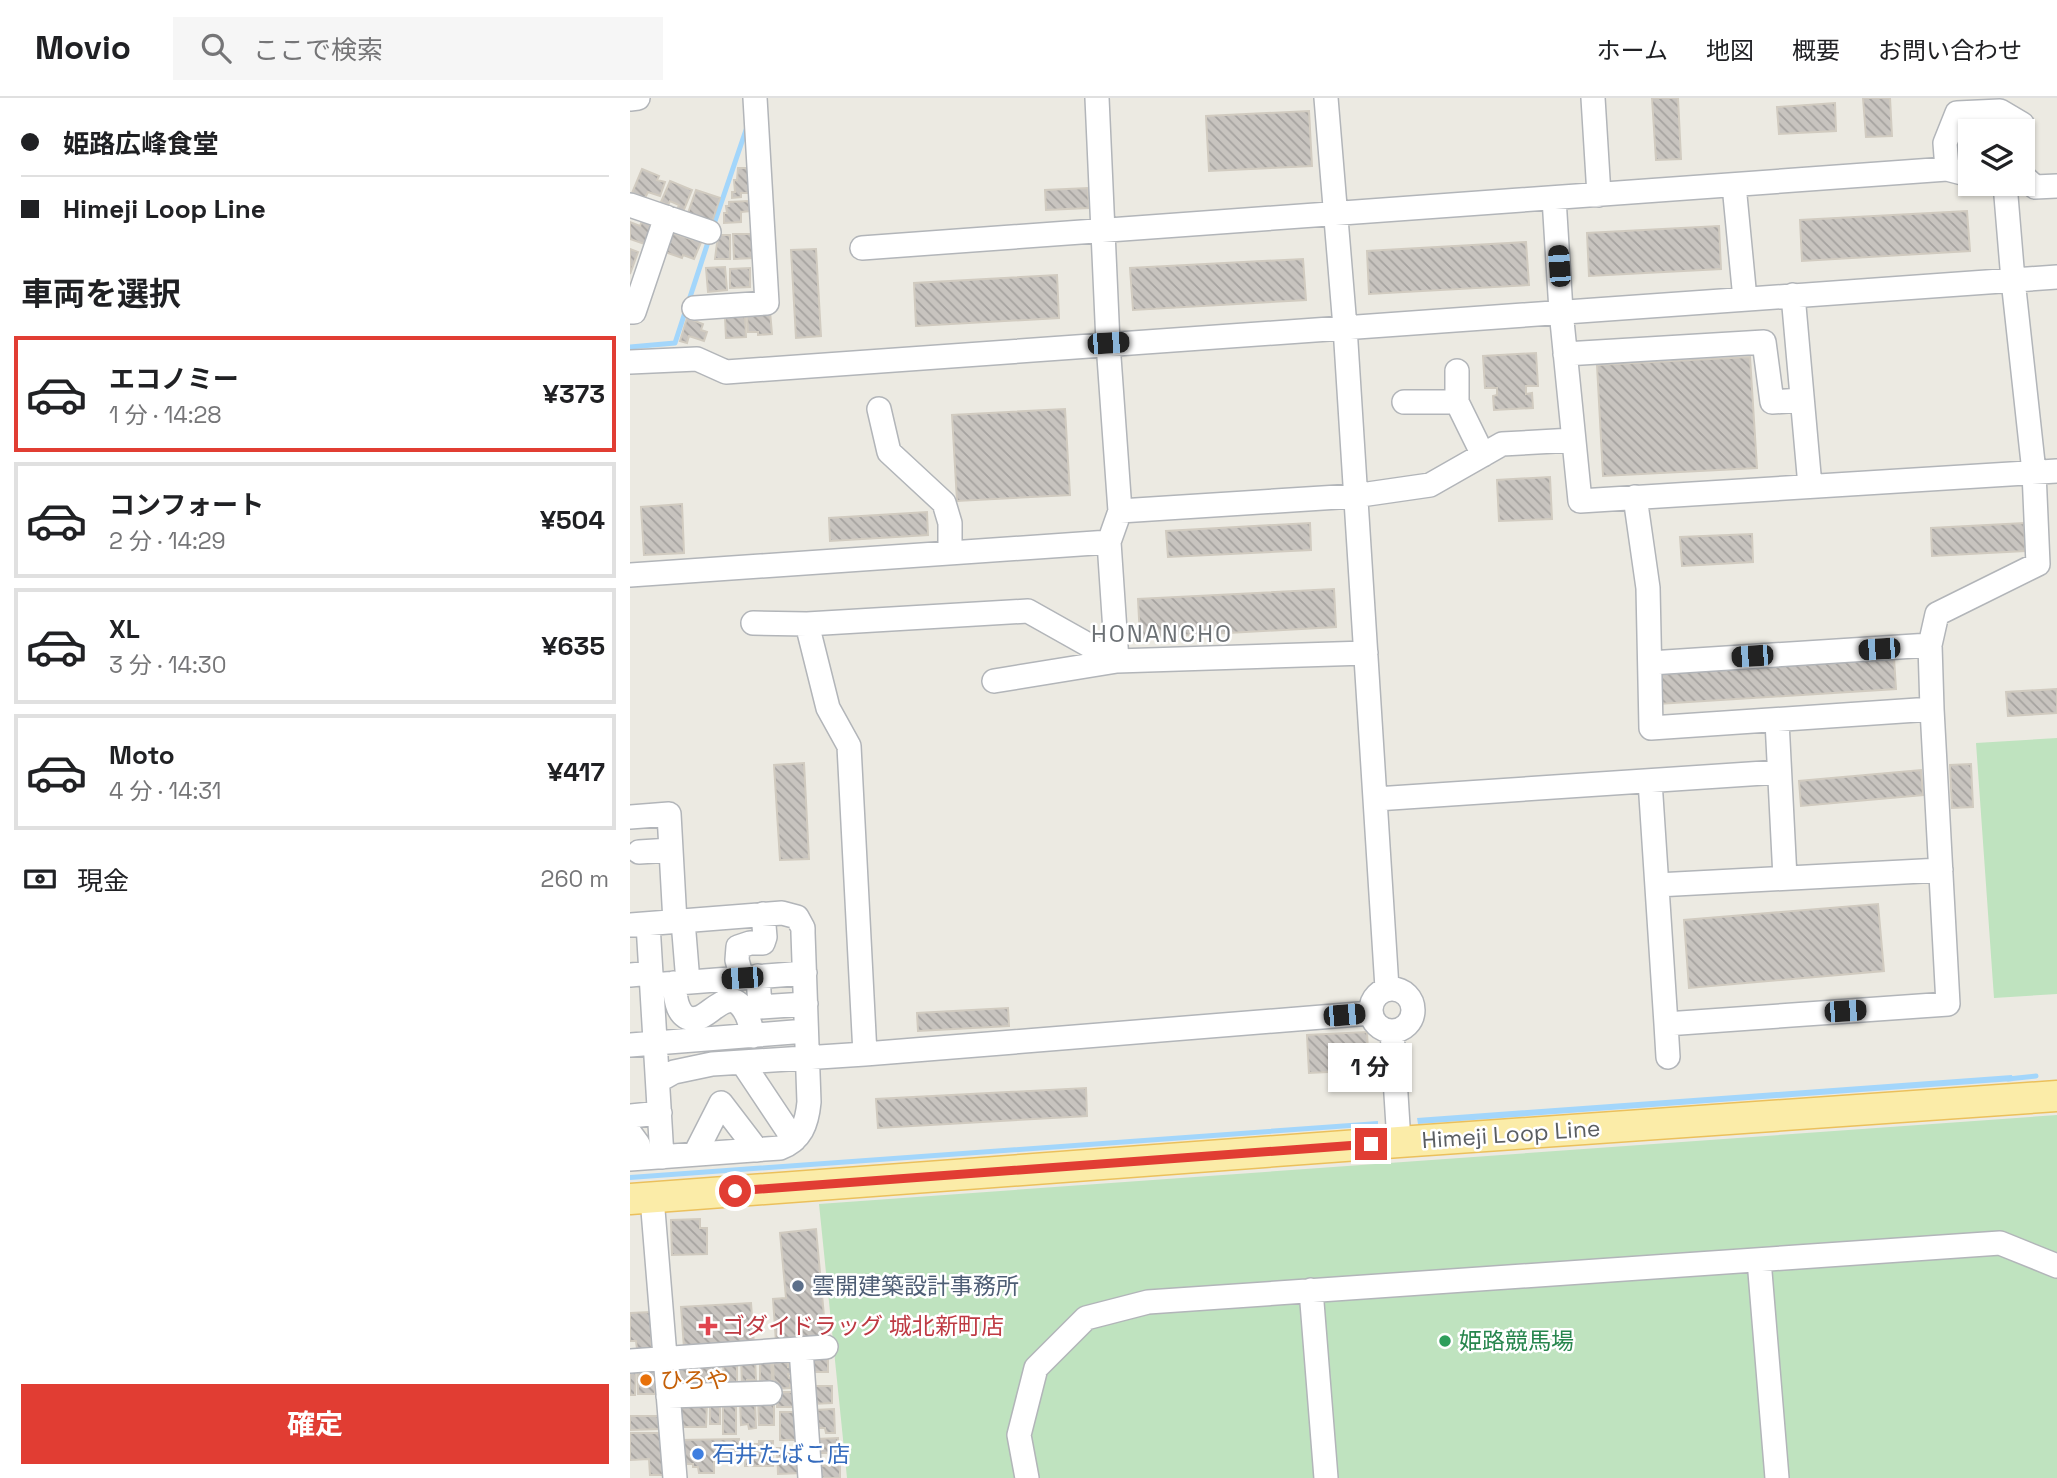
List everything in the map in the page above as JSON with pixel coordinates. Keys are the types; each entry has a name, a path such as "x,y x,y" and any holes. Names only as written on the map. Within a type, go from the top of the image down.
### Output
{"main road":[{"name":"Himeji Loop Line","path":"641,1198 2057,1096"}],"street":[{"path":"630,99 638,98"},
{"path":"709,313 767,303 755,98"},
{"path":"1097,98 1108,343 1120,511 1109,542 1117,661"},
{"path":"1326,98 1345,327 1387,988"},
{"path":"1593,98 1599,195"},
{"path":"1947,170 1945,143 1957,113 2000,111 2014,119"},
{"path":"862,248 1947,170 1958,172"},
{"path":"1734,185 1745,299"},
{"path":"2035,187 2057,186"},
{"path":"1666,1024 1948,1004 1931,709 1930,645 1937,614 2038,564 2034,472 2006,196"},
{"path":"1555,198 1561,311 1580,500 2057,471"},
{"path":"630,205 709,232"},
{"path":"630,312 634,312 666,217"},
{"path":"630,362 697,359 726,372 2057,277"},
{"path":"1793,295 1810,486"},
{"path":"1565,354 1764,342 1772,402 1802,400"},
{"path":"1457,371 1457,402 1483,455"},
{"path":"1404,402 1457,402"},
{"path":"879,409 889,452 944,503 950,523 950,553"},
{"path":"1120,511 1354,496 1430,485 1502,444 1573,440"},
{"path":"1635,497 1648,588 1651,728 1931,709"},
{"path":"630,575 1109,542"},
{"path":"752,623 807,624 1028,611 1117,661"},
{"path":"807,624 828,708 849,746 865,1054"},
{"path":"1650,663 1930,645"},
{"path":"994,681 1117,661 1366,653"},
{"path":"1777,720 1784,878"},
{"path":"1376,799 1779,772"},
{"path":"1650,781 1668,1056"},
{"path":"630,817 669,814 679,921 679,952 659,980 655,1043 660,1113 644,1158"},
{"path":"639,852 671,850"},
{"path":"1657,885 1941,870"},
{"path":"644,1158 780,1148 794,1140 808,1117 806,1003 803,928 797,917 782,913 639,924 659,980 677,1009 690,1018 699,1018 722,1002 739,1004 746,1011 753,1035"},
{"path":"763,914 765,937 762,943 738,947 737,960 750,977 760,1007 806,1003"},
{"path":"659,980 805,973"},
{"path":"1387,988 1406,993 1414,1012 1410,1021 1402,1028 1392,1031 1382,1029 1371,1013 1372,1002 1378,993 1387,988"},
{"path":"658,1081 674,1072 712,1064 807,1059 1371,1013"},
{"path":"630,1045 806,1031"},
{"path":"1392,1031 1399,1142"},
{"path":"742,1062 794,1140"},
{"path":"695,1154 721,1103 757,1150"},
{"path":"630,1116 660,1113"},
{"path":"630,1133 644,1158"},
{"path":"641,1198 665,1358 675,1478"},
{"path":"1027,1478 1019,1435 1036,1368 1086,1318 1148,1302 2000,1243 2057,1266"},
{"path":"1759,1260 1777,1478"},
{"path":"1311,1290 1326,1478"},
{"path":"630,1361 826,1347"},
{"path":"801,1349 810,1478"},
{"path":"668,1396 770,1393"}],"green space":[{"path":"2057,738 2057,994 1994,998 1976,743"},
{"name":"姫路競馬場","path":"2057,1115 2057,1478 847,1478 819,1204"}],"water":[{"path":"2012,1075 2013,1081 1418,1124 1417,1118"},
{"path":"1378,1121 1378,1126 630,1180 630,1175"}],"building":[{"path":"1652,98 1678,98 1681,159 1656,160"},
{"path":"1863,98 1890,98 1892,136 1866,137"},
{"path":"1835,103 1836,131 1779,134 1777,107"},
{"path":"1309,111 1312,166 1209,171 1206,116"},
{"path":"738,168 751,168 749,193 741,193 741,197 732,198 732,192 735,192 734,180 737,180"},
{"path":"642,169 659,176 657,180 665,182 660,196 648,192 645,198 632,193"},
{"path":"670,181 692,190 683,212 677,210 679,205 670,201 668,205 661,202"},
{"path":"1088,188 1089,208 1046,210 1045,190"},
{"path":"696,190 720,198 711,225 687,216"},
{"path":"749,201 750,211 741,212 741,222 724,223 724,213 727,213 726,206 729,206 729,202"},
{"path":"1967,211 1970,251 1802,261 1800,220"},
{"path":"643,218 655,222 650,246 630,239 630,222 640,226"},
{"path":"1719,226 1721,269 1589,276 1587,233"},
{"path":"673,233 693,240 694,237 702,240 694,259 665,252"},
{"path":"733,234 753,234 754,258 734,259"},
{"path":"718,235 730,235 730,259 715,259"},
{"path":"1526,242 1529,285 1369,294 1367,251"},
{"path":"630,249 638,252 630,274"},
{"path":"816,249 821,336 796,338 791,250"},
{"path":"1303,259 1306,300 1133,310 1130,268"},
{"path":"725,267 727,290 708,292 706,268"},
{"path":"750,268 750,287 730,288 730,269"},
{"path":"1057,275 1059,318 916,326 914,283"},
{"path":"770,311 772,334 758,335 758,332 748,332 747,315"},
{"path":"745,316 746,337 726,338 725,317"},
{"path":"687,318 703,324 701,330 707,332 704,341 689,336 687,343 680,341"},
{"path":"1536,353 1538,386 1526,386 1526,394 1532,393 1533,408 1494,410 1493,396 1497,395 1497,388 1485,388 1483,356"},
{"path":"1750,357 1757,468 1603,476 1597,365"},
{"path":"1065,409 1070,495 957,501 952,415"},
{"path":"1550,477 1552,519 1499,521 1497,480"},
{"path":"682,504 684,553 644,555 641,507"},
{"path":"927,512 928,535 830,541 829,518"},
{"path":"1310,523 1311,550 1168,557 1166,531"},
{"path":"2024,523 2025,551 1932,556 1931,528"},
{"path":"1752,534 1753,562 1682,566 1680,537"},
{"path":"1334,589 1336,627 1140,638 1138,599"},
{"path":"1894,658 1896,689 1658,704 1656,673"},
{"path":"2057,689 2057,713 2008,716 2006,692"},
{"path":"804,763 809,859 780,860 774,765"},
{"path":"1971,764 1973,807 1952,808 1950,765"},
{"path":"1921,770 1923,795 1801,806 1799,781"},
{"path":"1878,904 1884,971 1689,988 1684,920"},
{"path":"1008,1008 1009,1026 918,1031 917,1013"},
{"path":"1367,1032 1369,1070 1309,1073 1307,1035"},
{"path":"1086,1088 1087,1116 878,1128 876,1099"},
{"path":"700,1219 700,1228 707,1228 707,1254 672,1255 671,1220"},
{"path":"816,1229 826,1338 776,1342 773,1299 786,1298 780,1233"},
{"path":"751,1303 754,1344 684,1348 681,1307"},
{"path":"650,1312 652,1349 637,1349 636,1341 630,1341 630,1313"},
{"path":"773,1353 792,1353 792,1362 788,1362 788,1367 792,1367 789,1378 793,1378 790,1388 774,1389"},
{"path":"808,1353 828,1353 828,1372 808,1372"},
{"path":"771,1357 772,1381 760,1381 760,1358"},
{"path":"741,1358 755,1358 756,1380 747,1380 747,1384 742,1385"},
{"path":"723,1359 737,1359 737,1383 724,1384"},
{"path":"718,1360 719,1381 679,1383 679,1362"},
{"path":"638,1365 654,1365 655,1394 638,1394"},
{"path":"630,1370 636,1370 635,1395 630,1395"},
{"path":"811,1386 832,1386 832,1403 811,1404"},
{"path":"777,1392 797,1392 797,1407 777,1407"},
{"path":"774,1397 774,1425 759,1425 758,1398"},
{"path":"723,1400 736,1401 736,1434 723,1434"},
{"path":"679,1402 707,1403 706,1427 682,1427"},
{"path":"740,1402 755,1402 756,1428 749,1429 748,1424 741,1425"},
{"path":"710,1405 720,1405 720,1424 710,1424"},
{"path":"834,1409 835,1433 826,1433 825,1428 814,1428 813,1410"},
{"path":"780,1412 798,1412 799,1440 780,1440"},
{"path":"630,1416 658,1416 659,1429 630,1430"},
{"path":"630,1433 662,1433 663,1475 650,1475 649,1459 630,1460"},
{"path":"838,1438 839,1458 828,1458 828,1453 816,1453 816,1439"},
{"path":"739,1439 739,1455 733,1455 733,1461 714,1461 714,1473 699,1473 698,1467 693,1467 693,1464 683,1464 680,1440"},
{"path":"759,1441 773,1441 773,1466 745,1466 746,1444 759,1444"},
{"path":"777,1448 801,1448 802,1473 778,1474"},
{"path":"840,1465 840,1478 816,1478 815,1466"}],"waterway":[{"path":"713,227 747,127"},
{"path":"630,347 675,343 710,236"},
{"path":"2008,1079 2036,1076"}],"place":[{"name":"雲開建築設計事務所","path":"798,1286"},
{"name":"ゴダイドラッグ 城北新町店","path":"708,1326"},
{"name":"姫路競馬場","path":"1445,1341"},
{"name":"ひろや","path":"646,1380"},
{"name":"石井たばこ店","path":"698,1454"}],"district":[{"name":"HONANCHO","path":"1162,634"}],"route":[{"path":"735,1191 1371,1144"}]}
